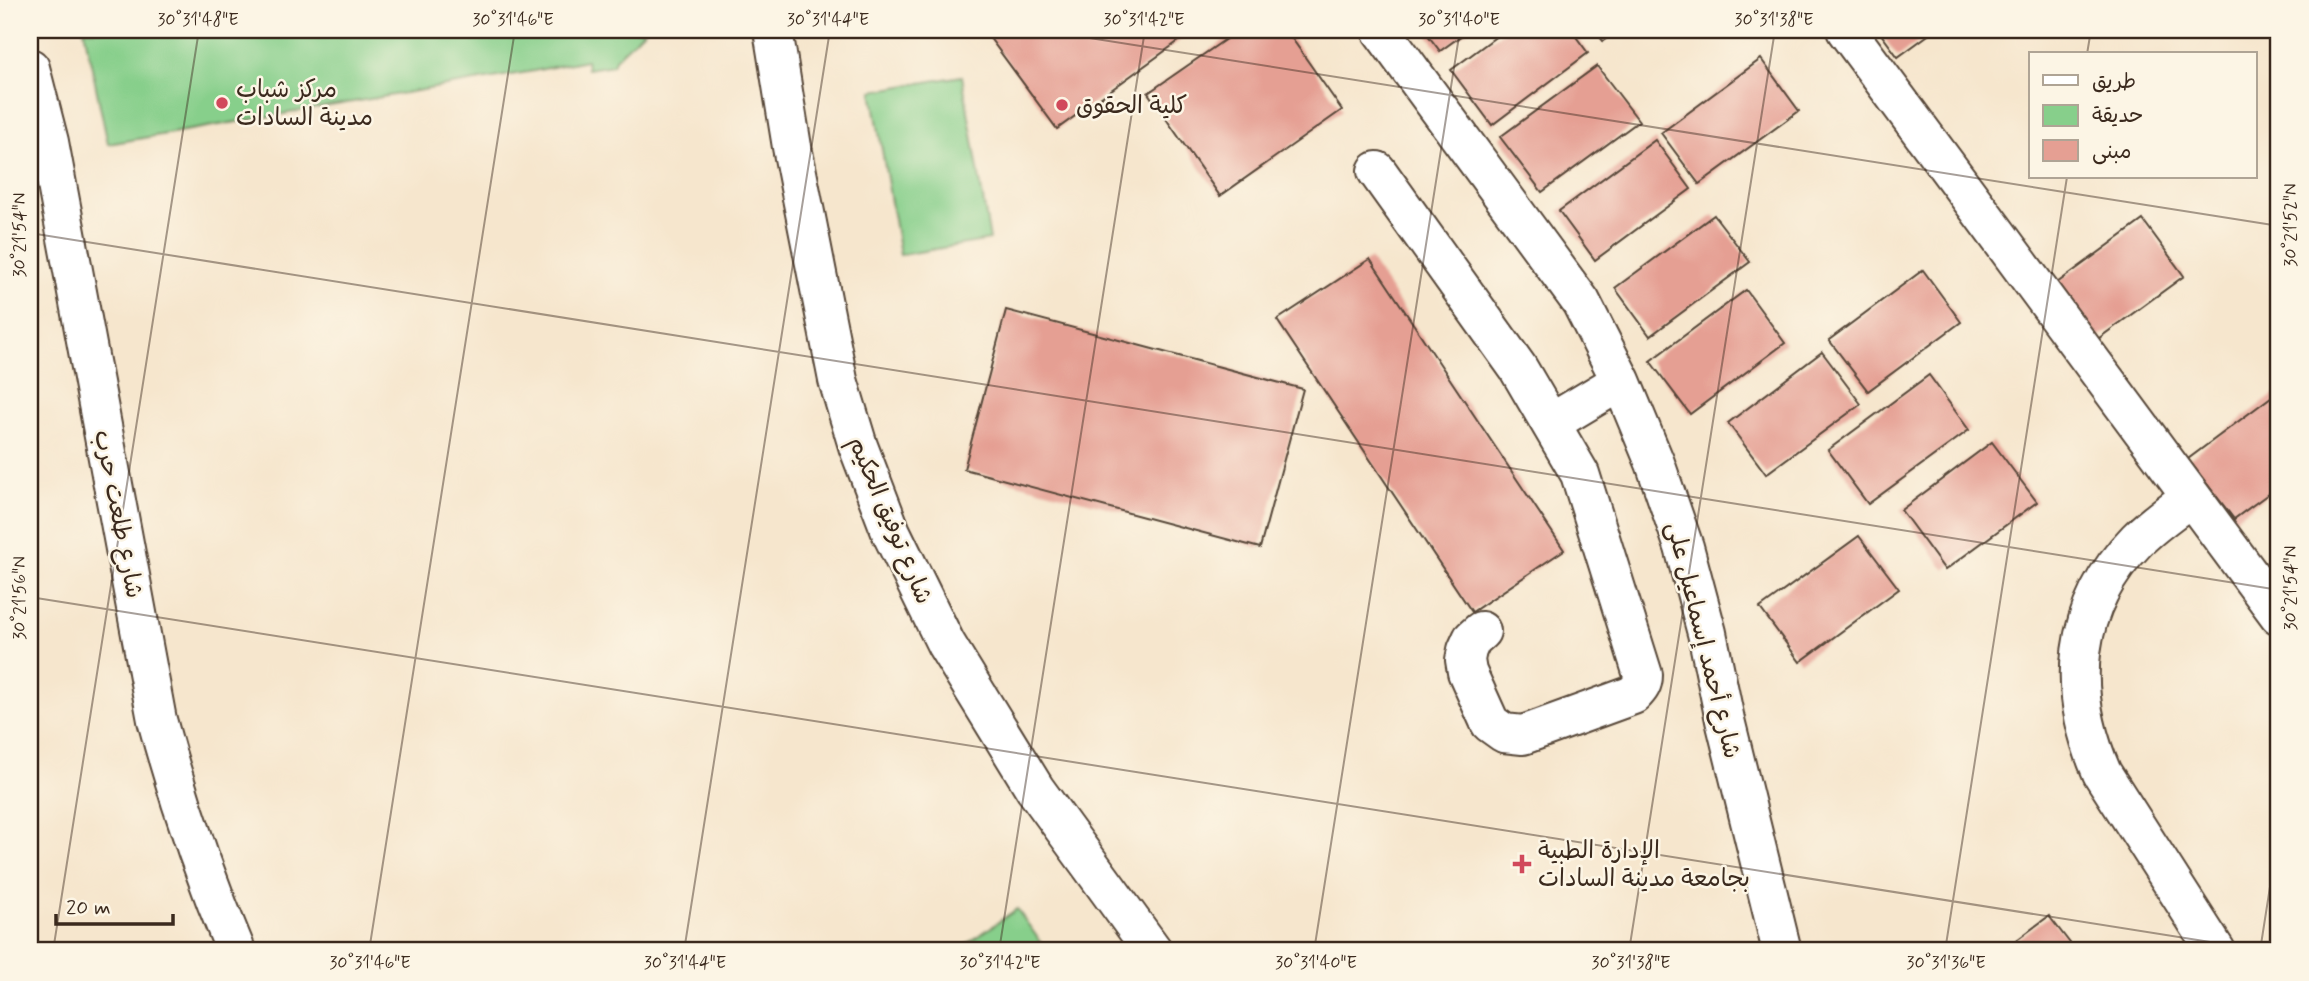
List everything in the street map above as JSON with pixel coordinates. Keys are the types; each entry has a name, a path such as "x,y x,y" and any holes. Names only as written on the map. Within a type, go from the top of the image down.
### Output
{"street":[{"name":"شارع توفيق الحكيم","path":"773,30 792,147 838,380 858,446 891,532 946,644 1035,789 1153,951"},
{"name":"شارع أحمد إسماعيل على","path":"1381,30 1581,302 1620,381 1655,463 1684,547 1782,951"},
{"path":"1846,30 2279,615"},
{"name":"شارع طلعت حرب","path":"30,68 49,142 157,720 179,802 206,881 236,951"},
{"path":"1377,172 1518,368 1580,474 1643,675 1641,688 1633,695 1523,735 1504,733 1490,723 1467,672 1467,650 1472,639 1481,632"},
{"path":"1551,423 1620,381"},
{"path":"2191,497 2138,539 2117,563 2088,619 2081,650 2079,681 2089,744 2102,773 2216,951"}],"green space":[{"name":"مركز شباب مدينة السادات","path":"84,30 645,30 615,59 613,65 587,69 586,60 108,144"},
{"path":"962,76 990,240 900,255 872,91"},
{"path":"1017,909 1047,951 957,951"}],"building":[{"path":"984,30 1194,30 1057,129"},
{"path":"1239,30 1286,30 1342,110 1220,196 1148,93"},
{"path":"1424,30 1469,30 1440,51"},
{"path":"1505,30 1571,30 1588,53 1492,125 1451,70"},
{"path":"1595,30 1618,30 1603,41"},
{"path":"1878,30 1935,30 1898,57"},
{"path":"1761,59 1799,111 1699,184 1661,133"},
{"path":"1597,66 1639,121 1542,192 1500,137"},
{"path":"1655,140 1691,189 1595,260 1559,211"},
{"path":"1714,215 1750,262 1650,336 1615,288"},
{"path":"2143,220 2184,276 2084,349 2042,294"},
{"path":"1370,259 1564,550 1472,612 1277,320"},
{"path":"1923,270 1961,322 1868,391 1829,340"},
{"path":"1746,290 1785,343 1690,414 1650,361"},
{"path":"1006,310 1303,389 1260,548 964,469"},
{"path":"1822,352 1861,404 1766,474 1728,423"},
{"path":"1929,375 1969,430 1868,504 1828,450"},
{"path":"2279,391 2279,486 2234,519 2188,459"},
{"path":"1992,442 2037,502 1945,570 1901,510"},
{"path":"1859,536 1899,589 1800,662 1760,608"},
{"path":"2049,916 2076,951 2002,951"}],"place":[{"name":"مركز شباب مدينة السادات","path":"222,103"},
{"name":"كلية الحقوق","path":"1062,105"},
{"name":"الإدارة الطبية بجامعة مدينة السادات","path":"1522,864"}]}
